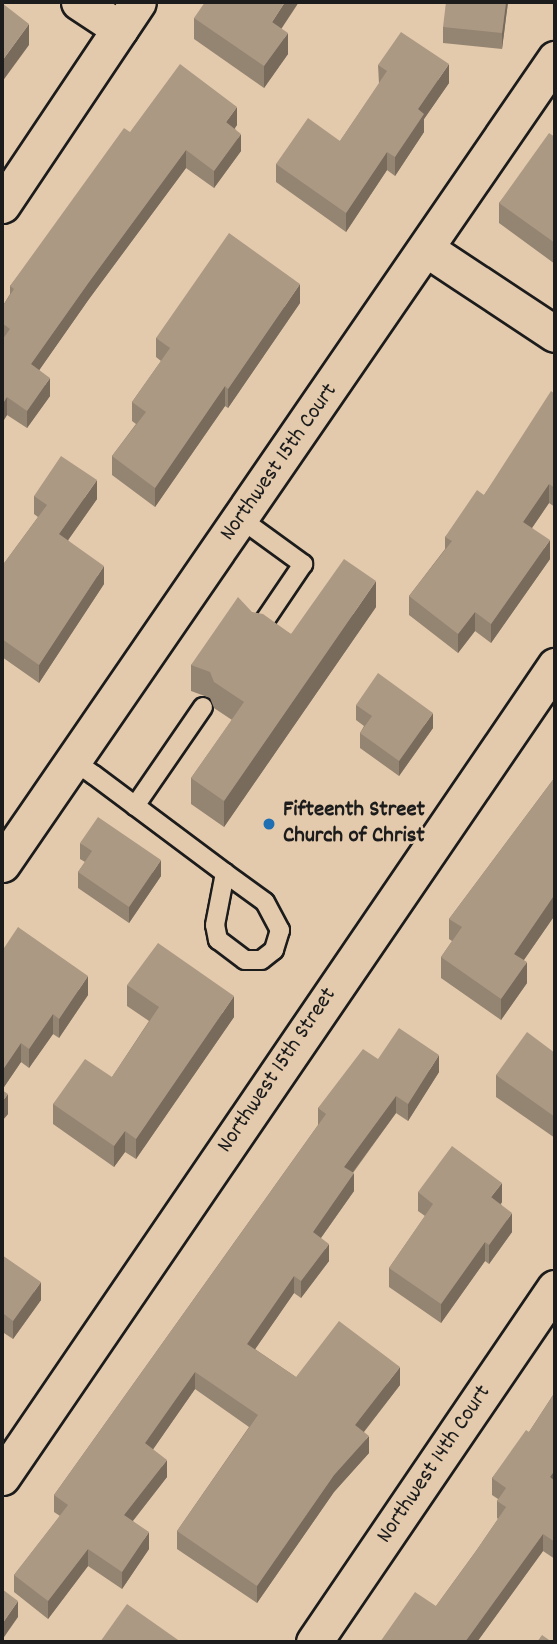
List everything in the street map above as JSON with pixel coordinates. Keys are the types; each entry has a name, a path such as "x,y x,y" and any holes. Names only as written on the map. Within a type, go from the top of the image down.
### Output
{"street":[{"path":"2,205 129,16 79,2"},
{"name":"Northwest 15th Court","path":"2,864 428,250 555,59"},
{"path":"428,250 555,334"},
{"name":"Northwest 15th Street","path":"2,1477 555,666"},
{"name":"Northwest 14th Court","path":"314,1642 555,1288"}],"lane":[{"path":"241,519 303,564 260,629"},
{"path":"135,806 203,707"},
{"path":"74,761 225,873 275,915 280,930 274,950 261,960 245,960 218,940 215,925 225,873"}],"building":[{"path":"205,2 285,2 272,22 288,33 264,66 194,18"},
{"path":"446,2 506,2 502,33 443,27"},
{"path":"2,3 29,24 2,61"},
{"path":"401,32 449,64 418,109 424,114 395,157 387,152 346,213 276,164 308,118 340,141 387,71 378,65"},
{"path":"180,64 237,107 226,122 241,134 214,171 186,150 31,364 50,378 27,411 7,397 2,405 2,340 10,329 2,323 2,307 14,289 10,286 124,128 130,132"},
{"path":"549,133 555,137 555,243 499,203"},
{"path":"229,233 300,284 228,389 225,386 155,488 112,456 146,412 132,402 170,348 156,338"},
{"path":"551,391 555,394 555,488 549,484 523,522 550,540 491,624 475,612 458,634 409,596 452,541 445,537 477,490 484,495"},
{"path":"61,456 97,480 59,534 104,566 39,665 2,639 2,566 47,505 34,496"},
{"path":"344,559 376,581 224,801 191,778 244,702 214,682 210,672 191,665 238,597 252,612 263,614 291,634"},
{"path":"378,673 433,713 399,761 360,733 372,716 356,705"},
{"path":"555,777 555,894 514,954 527,962 501,999 441,957 462,927 449,919"},
{"path":"98,817 161,860 129,907 78,872 92,851 80,843"},
{"path":"18,927 88,976 59,1019 53,1014 29,1049 21,1043 2,1071 2,951"},
{"path":"158,943 234,996 136,1139 125,1131 114,1146 53,1104 85,1059 112,1077 159,1007 127,985"},
{"path":"399,1028 439,1055 408,1104 396,1096 344,1167 354,1173 313,1232 329,1244 301,1281 294,1276 247,1344 296,1377 339,1321 400,1367 355,1425 369,1436 334,1475 257,1586 177,1531 258,1415 195,1372 145,1443 167,1460 124,1515 149,1532 122,1572 88,1549 48,1601 14,1575 68,1505 54,1495 326,1114 318,1108 363,1049 378,1059"},
{"path":"527,1032 555,1053 555,1117 496,1075"},
{"path":"2,1090 8,1094 2,1102"},
{"path":"452,1146 502,1183 491,1197 512,1213 489,1245 485,1242 441,1304 389,1268 433,1204 418,1192"},
{"path":"2,1255 41,1282 13,1321 4,1314 2,1318"},
{"path":"555,1392 555,1470 550,1477 555,1481 555,1542 543,1534 465,1642 380,1642 415,1592 436,1606 476,1551 506,1507 497,1501 506,1488 492,1478 526,1430 529,1432"},
{"path":"2,1589 18,1601 2,1624"},
{"path":"127,1604 181,1642 100,1642"},
{"path":"542,1635 552,1642 537,1642"}],"place":[{"name":"Fifteenth Street Church of Christ","path":"269,824"}]}
